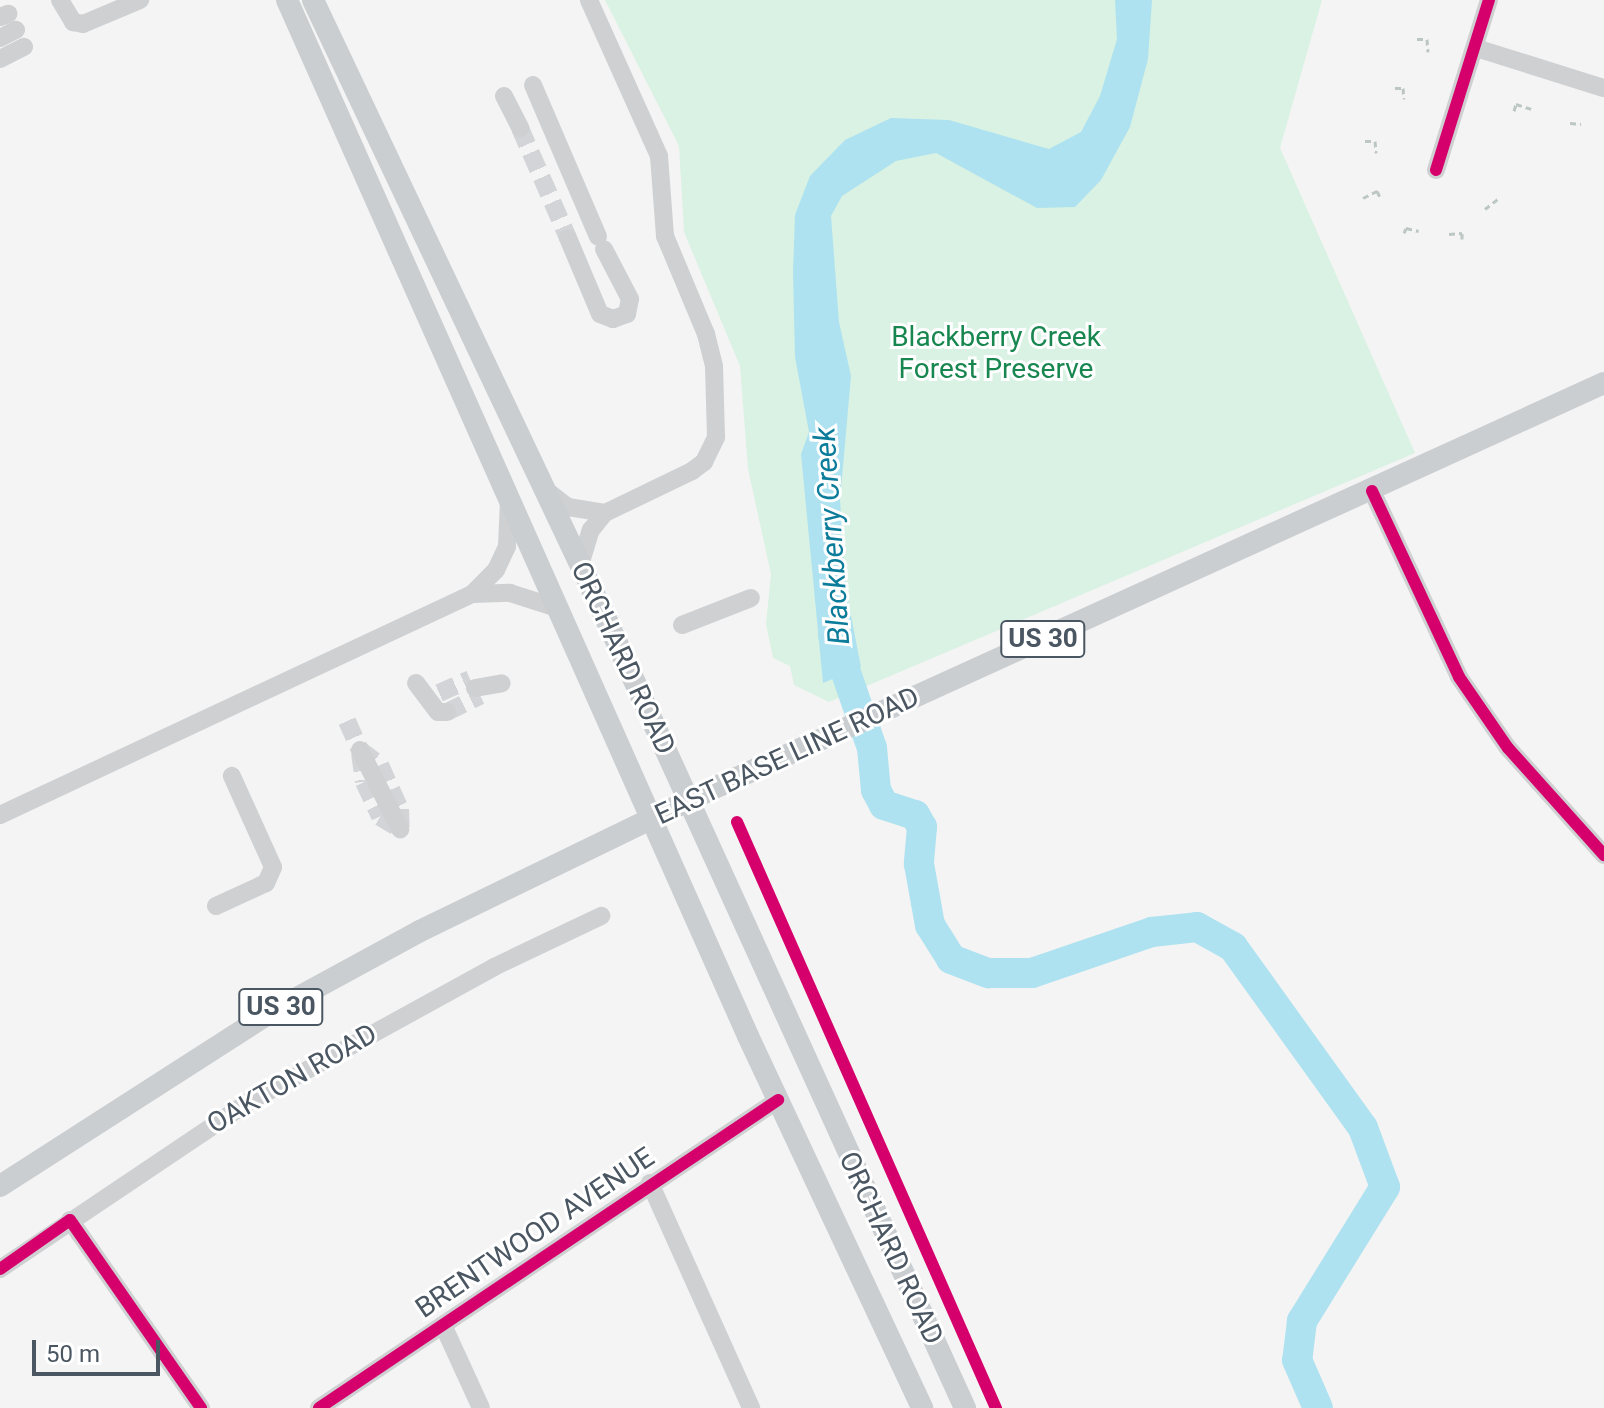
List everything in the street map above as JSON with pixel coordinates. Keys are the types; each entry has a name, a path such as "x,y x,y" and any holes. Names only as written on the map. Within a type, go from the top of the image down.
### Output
{"main road":[{"name":"ORCHARD ROAD","path":"287,0 671,864 922,1408"},
{"name":"ORCHARD ROAD","path":"313,0 689,800 965,1408"},
{"name":"EAST BASE LINE ROAD","path":"0,1186 266,1015 420,931 689,800 1604,383"}],"street":[{"path":"60,0 73,22 83,24 140,0"},
{"path":"580,565 591,530 605,513 704,462 716,437 706,334 665,236 659,156 589,0"},
{"path":"1436,170 1489,0"},
{"path":"0,49 8,25"},
{"path":"0,59 8,25"},
{"path":"1474,54 1604,88"},
{"path":"533,85 601,243 630,299 627,314 613,319 600,314 568,238"},
{"path":"504,96 520,128"},
{"path":"543,488 568,507 605,513"},
{"path":"1372,491 1459,677 1508,748 1604,855"},
{"path":"0,815 472,594 496,570 507,546 509,500"},
{"path":"472,594 510,593 557,608"},
{"path":"682,625 751,598"},
{"path":"475,688 501,683"},
{"path":"360,750 400,829"},
{"path":"216,906 266,883 273,867 232,776"},
{"name":"OAKTON ROAD","path":"0,1269 247,1103 494,967 601,916"},
{"name":"BRENTWOOD AVENUE","path":"319,1408 650,1183 778,1100"},
{"path":"650,1183 751,1408"},
{"path":"70,1220 201,1408"},
{"path":"443,1325 481,1408"}],"path":[{"path":"1417,39 1427,39 1428,52"},
{"path":"1395,88 1403,88 1404,99"},
{"path":"1514,111 1516,104 1531,109"},
{"path":"1570,123 1581,124"},
{"path":"1365,141 1375,141 1376,153"},
{"path":"1363,198 1377,191 1381,199"},
{"path":"1485,209 1499,198"},
{"path":"1404,233 1406,228 1419,231"},
{"path":"1449,234 1462,233 1462,239"}],"green space":[{"name":"Blackberry Creek Forest Preserve","path":"605,0 1322,0 1280,148 1415,453 829,702 794,685 790,666 773,658 766,624 771,574 748,469 740,366 684,232 679,146"}],"water":[{"path":"1115,0 1152,0 1148,59 1130,127 1101,180 1075,207 1037,208 936,153 896,161 842,196 831,216 839,322 851,376 840,500 846,590 861,667 823,683 801,454 809,432 795,357 795,215 810,176 845,140 891,118 949,120 1049,149 1081,132 1100,96 1117,39"}],"waterway":[{"name":"Blackberry Creek","path":"833,635 872,748 876,790 884,805 915,815 922,827 919,864 930,925 951,959 988,973 1032,973 1152,932 1197,927 1233,947 1363,1128 1385,1187 1302,1321 1297,1360 1318,1408"}],"tunnel":[{"path":"520,128 568,238"},
{"path":"439,693 470,679"},
{"path":"447,712 480,696"},
{"path":"347,721 360,750 380,765 400,809 401,832"},
{"path":"360,753 364,782 380,817 400,829"}],"cycle path":[{"path":"1436,170 1489,0"},
{"path":"1372,491 1459,677 1508,748 1604,855"},
{"path":"737,822 996,1408"},
{"path":"319,1408 778,1100"},
{"path":"0,1269 70,1220 201,1408"}]}
